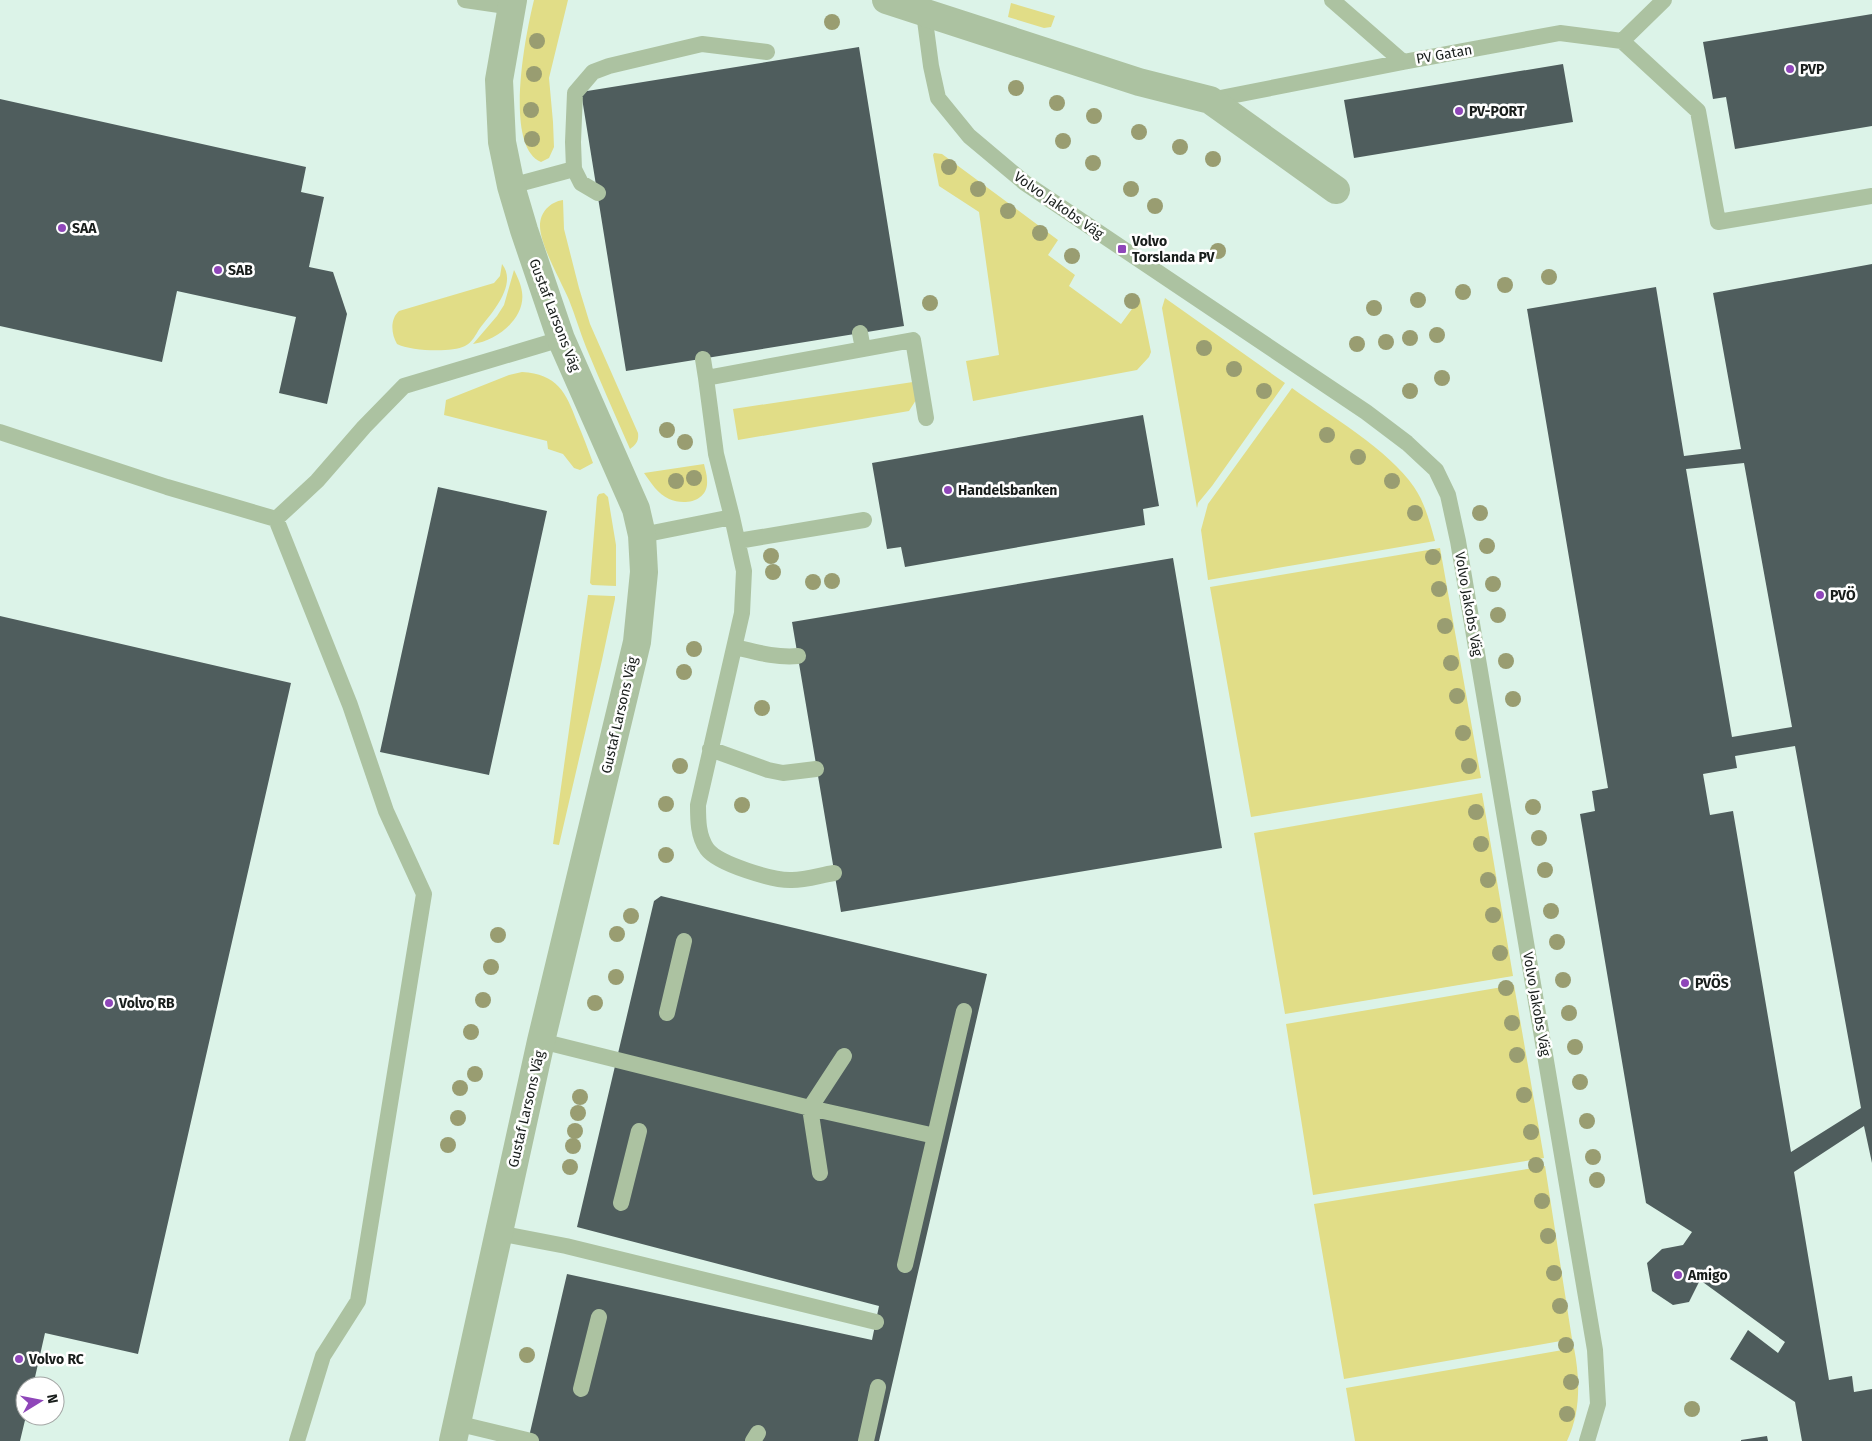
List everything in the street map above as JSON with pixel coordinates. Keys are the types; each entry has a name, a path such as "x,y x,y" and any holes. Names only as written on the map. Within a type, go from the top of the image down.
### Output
{"street":[{"path":"886,0 924,14 1139,82 1210,100 1336,190"},
{"name":"Gustaf Larsons Väg","path":"454,1432 541,1041 636,642 644,572 642,535 636,508 561,339 511,186 502,142 499,80 513,3"}],"lane":[{"path":"465,0 513,3"},
{"path":"1332,0 1402,62"},
{"path":"1664,0 1622,41 1698,111 1718,222 1872,196"},
{"name":"Volvo Jakobs Väg","path":"924,14 931,66 938,98 969,136 1025,183 1366,412 1407,443 1436,470 1448,495 1460,551 1595,1350 1598,1404 1587,1441"},
{"name":"PV Gatan","path":"1210,100 1560,33 1622,41"},
{"path":"598,193 581,183 574,169 575,93 593,72 609,66 702,44 767,52"},
{"path":"511,186 574,169"},
{"path":"276,520 318,481 404,386 561,339"},
{"path":"706,378 861,341 913,340 926,418"},
{"path":"703,359 716,454 744,571 742,613 698,805 698,827 707,848 716,858 761,875 792,880 834,873"},
{"path":"0,432 276,520"},
{"path":"642,535 732,517"},
{"path":"276,520 350,705 386,811 424,894 358,1302 324,1356 297,1441"},
{"path":"738,541 864,520"},
{"path":"735,648 771,656 798,656"},
{"path":"710,749 768,770 783,773 816,769"},
{"path":"667,1013 684,941"},
{"path":"905,1265 964,1011"},
{"path":"541,1041 810,1108 935,1136"},
{"path":"820,1173 810,1108 844,1056"},
{"path":"621,1203 639,1131"},
{"path":"498,1233 566,1246 876,1322"},
{"path":"581,1389 599,1317"},
{"path":"866,1441 878,1387"},
{"path":"454,1432 531,1441"}],"shaded area":[{"path":"0,0 1872,0 1872,1441 0,1441"},
{"path":"534,0 568,0 549,78 554,147 549,158 541,162 529,152 523,134 520,112 520,87 526,37"},
{"path":"1011,3 1055,16 1051,27 1044,28 1008,17"},
{"path":"934,153 942,154 1058,240 1048,255 1075,275 1069,286 1121,324 1140,298 1151,352 1137,370 973,401 966,361 999,355 979,212 939,186"},
{"path":"563,200 564,229 590,324 638,433 637,442 630,449 586,347 569,300 543,243 540,226 542,216 550,205"},
{"path":"502,264 507,280 502,298 467,345 450,350 431,350 397,344 392,327 394,318 399,311 494,283 500,276"},
{"path":"514,270 522,292 522,302 515,319 500,333 482,342 473,344 504,305"},
{"path":"1165,298 1285,383 1198,503 1197,508 1162,308"},
{"path":"522,372 544,376 558,386 569,402 593,463 580,470 574,468 563,454 548,449 547,441 444,415 446,400 509,375"},
{"path":"913,382 916,400 909,411 738,440 733,409"},
{"path":"1292,388 1374,447 1403,473 1421,500 1435,541 1208,580 1201,530 1208,504"},
{"path":"704,464 707,487 700,497 689,502 675,501 665,497 655,488 644,473"},
{"path":"604,493 608,497 616,545 616,586 592,585 590,583 597,497 599,494"},
{"path":"1440,548 1481,778 1251,817 1210,587"},
{"path":"588,595 615,596 615,599 559,845 553,844"},
{"path":"1482,793 1513,976 1285,1014 1254,833"},
{"path":"1514,985 1544,1158 1313,1195 1286,1024"},
{"path":"1545,1166 1572,1339 1344,1379 1314,1204"},
{"path":"1574,1348 1578,1395 1575,1419 1567,1441 1355,1441 1346,1388"}],"building":[{"name":"PVP","path":"1872,14 1872,126 1735,149 1726,97 1713,99 1703,42"},
{"path":"859,47 904,326 626,371 581,92"},
{"name":"PV-PORT","path":"1563,64 1573,122 1354,158 1344,100"},
{"path":"0,99 306,167 301,192 324,197 309,267 333,272 347,314 327,404 279,393 296,317 177,291 162,362 0,326"},
{"name":"PVÖS","path":"1872,264 1872,1163 1864,1126 1794,1172 1829,1380 1852,1376 1854,1392 1872,1389 1872,1441 1802,1441 1795,1402 1730,1359 1748,1330 1778,1353 1785,1342 1700,1280 1689,1302 1673,1305 1652,1291 1647,1263 1662,1249 1683,1245 1692,1232 1646,1203 1580,814 1595,811 1592,791 1608,788 1527,309 1656,287 1684,456 1741,449 1713,293","holes":["1744,463 1792,727 1732,737 1686,469","1795,746 1861,1108 1791,1152 1733,811 1710,815 1703,774 1737,768 1735,756"]},
{"path":"1143,415 1159,506 1143,509 1145,525 905,567 901,547 887,549 872,463"},
{"path":"438,487 547,511 489,775 380,752"},
{"path":"1173,558 1222,848 841,912 792,622"},
{"name":"Volvo RB","path":"0,616 291,683 138,1354 45,1333 35,1376 15,1376 15,1426 24,1426 20,1441 0,1441"},
{"path":"661,896 987,974 879,1441 528,1441 567,1274 872,1340 879,1306 577,1227 654,901"},
{"path":"1767,1436 1768,1441 1741,1441 1741,1440"}],"place":[{"name":"PVP","path":"1790,69"},
{"name":"PV-PORT","path":"1459,111"},
{"name":"SAA","path":"62,228"},
{"name":"Volvo Torslanda PV","path":"1122,249"},
{"name":"SAB","path":"218,270"},
{"name":"Handelsbanken","path":"948,490"},
{"name":"PVÖ","path":"1820,595"},
{"name":"PVÖS","path":"1685,983"},
{"name":"Volvo RB","path":"109,1003"},
{"name":"Amigo","path":"1678,1275"},
{"name":"Volvo RC","path":"19,1359"}]}
